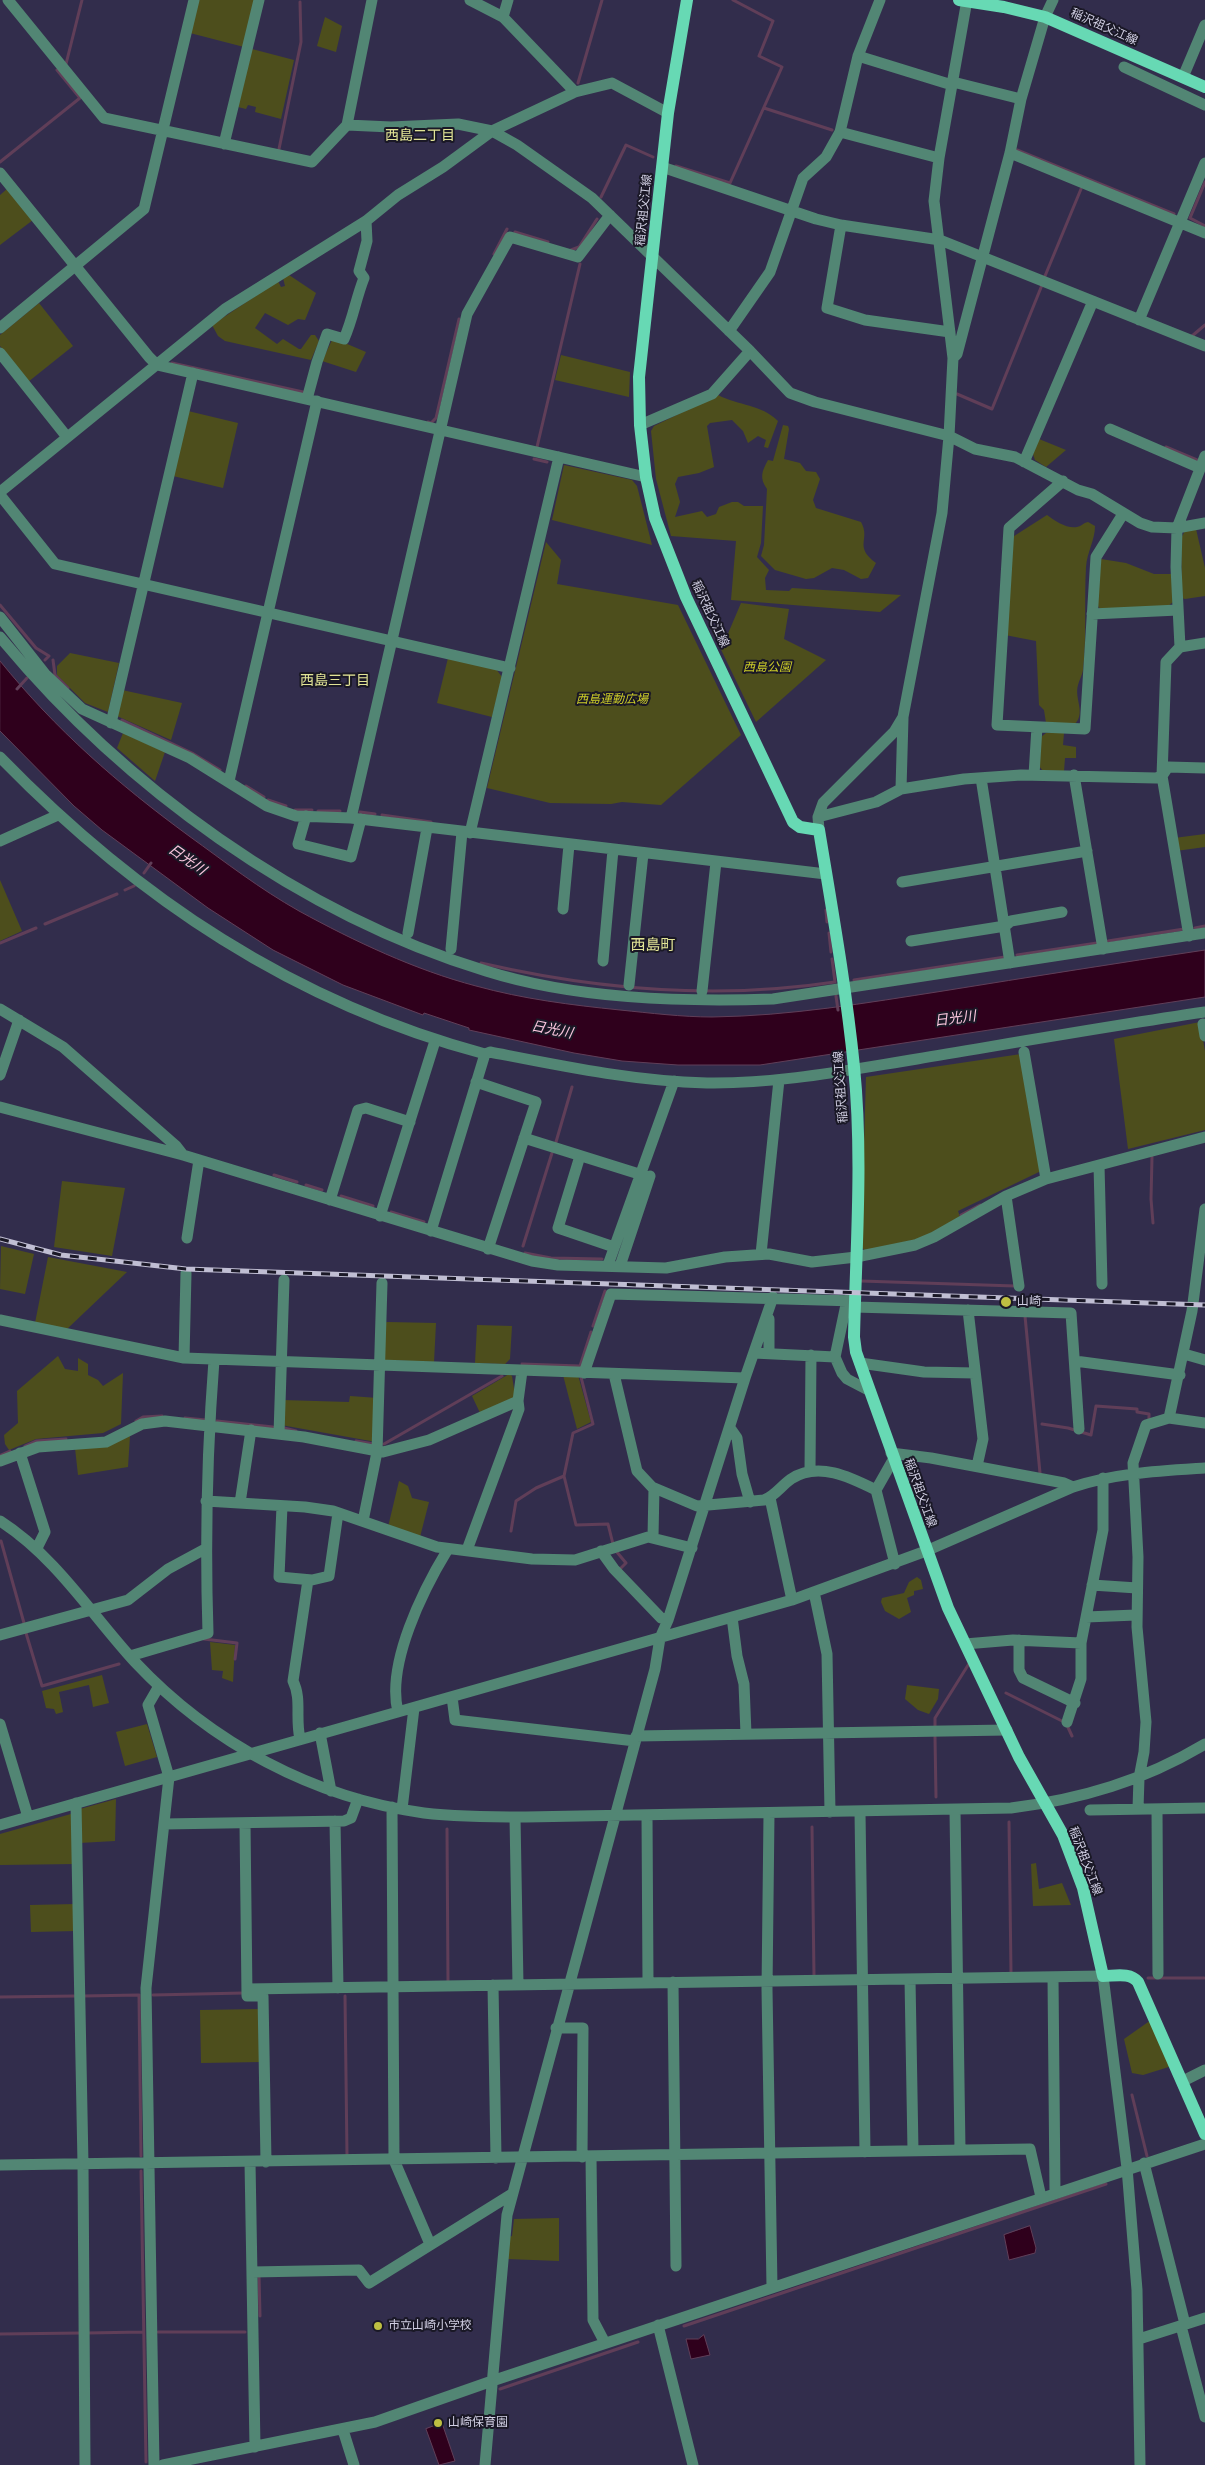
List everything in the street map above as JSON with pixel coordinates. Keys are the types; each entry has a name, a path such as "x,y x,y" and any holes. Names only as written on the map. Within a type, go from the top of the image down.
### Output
{"main road":[{"name":"稲沢祖父江線","path":"687,0 668,113 639,377 640,425 646,477 655,518 686,597 793,822 800,827 819,824 854,1068 858,1139 856,1257 852,1303 854,1337 860,1363 926,1551 965,1644 1044,1804 1063,1835 1083,1888 1103,1976"},
{"name":"稲沢祖父江線","path":"964,0 1045,17 1205,87"},
{"path":"1103,1976 1134,1977 1183,2080 1205,2134"}],"street":[{"path":"8,0 104,118 312,162 347,124 372,0"},
{"path":"0,328 144,209 194,0"},
{"path":"224,144 259,0"},
{"path":"470,0 503,17 576,92"},
{"path":"503,17 508,0"},
{"path":"728,331 770,272 803,178 826,157 840,132 858,56 880,0"},
{"path":"901,789 903,717 942,513 949,436 953,358 934,201 964,0"},
{"path":"953,358 958,354 1010,153 1021,99 1045,17 1053,0"},
{"path":"1183,77 1205,25"},
{"path":"858,56 952,83 1021,99"},
{"path":"1124,67 1205,105"},
{"path":"510,668 55,564 0,494 225,309 366,221 398,194 444,167 492,131 576,92 612,83 668,113"},
{"path":"347,124 391,126 458,124 492,131 517,145 592,198 652,259 750,350 790,392 815,402 949,436 975,449 1015,457 1078,490 1092,494 1123,514 1152,528 1177,528 1205,523"},
{"path":"840,132 939,158"},
{"path":"1010,153 1205,233"},
{"path":"1139,320 1205,163"},
{"path":"662,167 841,225 940,240 1205,346"},
{"path":"0,173 148,357 157,365 646,477"},
{"path":"306,816 298,844 352,857 356,818 391,641 467,314 510,237 578,257 610,215"},
{"path":"229,781 268,613 312,400 316,362 327,334 344,340 354,315 357,297 364,278 359,270 367,241 366,221"},
{"path":"841,225 827,308 865,320 950,332"},
{"path":"1024,462 1093,301"},
{"path":"640,425 712,394 750,350"},
{"path":"0,353 67,437"},
{"path":"111,723 193,373"},
{"path":"1110,429 1200,468"},
{"path":"1180,647 1176,568 1177,528 1205,456"},
{"path":"451,949 466,833 510,668 559,457"},
{"path":"1063,481 1009,528 997,725 1085,729 1096,558 1123,514"},
{"path":"1092,614 1178,610"},
{"path":"0,617 45,674 82,709 190,758 267,806 296,816 356,818 466,833 826,874"},
{"path":"0,637 70,714 120,762 192,817 280,879 351,917 433,953 486,971 522,980 590,992 648,998 710,1001 773,999 844,990 1205,933"},
{"path":"1189,936 1162,776 1166,662 1180,647 1205,643"},
{"path":"819,824 823,802 894,732 903,717"},
{"path":"1034,775 1037,727"},
{"path":"0,757 58,815 106,856 225,942 268,968 322,996 435,1040 485,1054 490,1052 589,1072 674,1081 746,1082 779,1080 1205,1012"},
{"path":"819,824 876,802 901,789 981,778 1034,775 1074,774 1156,778 1162,776 1168,767 1205,768"},
{"path":"1074,774 1103,949"},
{"path":"981,778 1010,963"},
{"path":"0,841 58,815"},
{"path":"408,933 427,828"},
{"path":"564,909 569,845"},
{"path":"603,961 612,850"},
{"path":"902,882 1087,851"},
{"path":"629,986 643,854"},
{"path":"702,991 716,862"},
{"path":"911,941 1005,926 1011,921 1062,912"},
{"path":"0,1009 63,1047 184,1155"},
{"path":"0,1075 19,1020"},
{"path":"1203,1024 1205,1036"},
{"path":"380,1216 435,1040"},
{"path":"1024,1052 1046,1179"},
{"path":"431,1231 485,1054"},
{"path":"762,1254 779,1080"},
{"path":"620,1266 645,1175 643,1170 674,1081"},
{"path":"476,1082 536,1102 488,1248"},
{"path":"0,1107 184,1155 532,1261 558,1265 666,1268 725,1257 762,1254 812,1262 856,1257 915,1245 934,1237 1006,1196 1046,1179 1205,1137"},
{"path":"330,1200 358,1110 366,1108 410,1122"},
{"path":"524,1138 645,1175"},
{"path":"580,1156 558,1228 614,1246"},
{"path":"187,1238 198,1160"},
{"path":"1099,1165 1102,1284"},
{"path":"608,1265 614,1246 645,1175"},
{"path":"1006,1196 1019,1286"},
{"path":"1169,1418 1200,1292 1205,1208"},
{"path":"184,1358 186,1273"},
{"path":"279,1434 284,1280"},
{"path":"363,1520 377,1452 382,1282"},
{"path":"584,1373 611,1294 774,1298 968,1310 1071,1313 1079,1430"},
{"path":"485,2465 504,2235 512,2194 636,1738 660,1638 668,1620 692,1548 745,1378 774,1298"},
{"path":"852,1303 836,1357 842,1373 847,1379 868,1390"},
{"path":"769,1310 769,1353"},
{"path":"968,1310 983,1440 977,1466"},
{"path":"0,1320 184,1358 745,1378"},
{"path":"754,1353 836,1357"},
{"path":"1184,1354 1205,1360"},
{"path":"810,1355 810,1470"},
{"path":"130,1656 208,1634 205,1549 206,1501 214,1360"},
{"path":"1075,1361 1180,1375"},
{"path":"860,1363 924,1372 975,1373"},
{"path":"467,1550 519,1409 518,1401 522,1371"},
{"path":"614,1374 636,1471 654,1488 690,1504 705,1506 750,1502 770,1498 792,1478 810,1470 848,1476 876,1490"},
{"path":"0,1461 38,1447 106,1442 152,1421 251,1430 377,1452 429,1440 518,1401"},
{"path":"1138,1809 1139,1778 1144,1752 1146,1722 1136,1615 1138,1557 1133,1462 1146,1424 1169,1418 1205,1423"},
{"path":"730,1428 737,1438 742,1474 750,1502"},
{"path":"240,1503 251,1430"},
{"path":"20,1453 45,1532 37,1548"},
{"path":"895,1564 876,1490 892,1456 977,1466 1064,1483 1072,1487"},
{"path":"0,1825 792,1600 895,1564 1072,1487 1102,1478 1134,1472 1205,1468"},
{"path":"1067,1722 1075,1703 1081,1679 1082,1643 1103,1530 1102,1478"},
{"path":"653,1537 654,1488"},
{"path":"770,1498 792,1600"},
{"path":"206,1501 338,1512 421,1542 448,1549 496,1555 561,1561 575,1560 634,1540 653,1537 692,1548"},
{"path":"282,1506 279,1578 308,1580 329,1576 338,1512"},
{"path":"0,1521 37,1548 130,1656 159,1686 213,1730 297,1778 331,1791 397,1808 464,1817 515,1817 955,1810 1044,1804 1088,1794 1139,1778 1205,1744"},
{"path":"0,1635 128,1600 168,1569 205,1549"},
{"path":"398,1712 394,1696 406,1639 428,1583 448,1549"},
{"path":"601,1551 614,1569 661,1618 668,1620"},
{"path":"300,1739 297,1727 298,1689 293,1680 308,1580"},
{"path":"1092,1585 1137,1588"},
{"path":"814,1592 827,1654 830,1812"},
{"path":"1086,1617 1136,1615"},
{"path":"732,1618 737,1656 744,1684 746,1734"},
{"path":"965,1644 1019,1640 1082,1643"},
{"path":"1019,1640 1019,1670 1023,1678 1075,1703"},
{"path":"154,2465 146,1988 169,1777 148,1705 159,1686"},
{"path":"452,1697 454,1720 636,1738 746,1734 1007,1730"},
{"path":"414,1708 397,1808 393,1987 394,2160 430,2244"},
{"path":"0,1724 28,1817"},
{"path":"320,1734 331,1791"},
{"path":"164,1824 336,1821 351,1818 358,1799"},
{"path":"76,1803 83,2164 85,2465"},
{"path":"1090,1810 1205,1808"},
{"path":"1157,1809 1158,1974"},
{"path":"955,1810 960,2150"},
{"path":"860,1812 865,2152"},
{"path":"769,1814 772,2287"},
{"path":"646,1815 648,1982"},
{"path":"515,1817 518,1985"},
{"path":"336,1821 338,1988"},
{"path":"245,1823 247,1996 263,1996 266,2162"},
{"path":"1054,1976 1055,2192"},
{"path":"247,1989 1103,1976 1127,2168 1138,2290 1140,2465"},
{"path":"910,1978 913,2151"},
{"path":"673,1982 676,2266"},
{"path":"493,1985 496,2158"},
{"path":"556,2028 583,2028 593,2320 605,2343"},
{"path":"1183,2080 1205,2070"},
{"path":"163,2465 343,2430 374,2422 1040,2197 1205,2144"},
{"path":"0,2166 1030,2149 1040,2197"},
{"path":"250,2162 254,2447"},
{"path":"1144,2163 1205,2417"},
{"path":"252,2272 359,2270 369,2283 512,2194"},
{"path":"1139,2339 1205,2318"},
{"path":"658,2325 693,2465"},
{"path":"343,2430 354,2465"}],"green space":[{"path":"198,0 256,0 244,47 190,33"},
{"path":"325,17 342,26 336,52 317,46"},
{"path":"252,49 294,60 281,119 255,112 256,107 248,105 246,109 238,107"},
{"path":"7,189 33,220 0,245 0,195"},
{"path":"289,275 316,293 305,320 298,319 288,325 265,313 255,328 277,344 283,339 299,349 301,349 311,335 315,335 319,341 311,360 225,341 218,336 212,325 278,281 281,287 285,286 283,278"},
{"path":"39,303 73,346 28,382 0,346 0,335"},
{"path":"333,338 366,352 356,372 322,361"},
{"path":"561,355 630,372 629,397 555,380"},
{"path":"718,395 764,411 778,421 768,448 764,447 766,440 758,436 748,443 743,431 732,420 710,423 707,426 714,467 699,473 678,477 675,484 680,502 675,517 702,511 707,517 716,514 719,507 732,502 738,502 744,506 763,506 761,543 757,557 769,570 765,578 766,590 789,591 792,588 901,595 880,612 731,600 736,541 671,536 656,479 651,431 654,426"},
{"path":"188,411 238,423 223,488 173,476"},
{"path":"783,425 788,426 789,429 784,459 800,463 806,471 816,472 820,479 813,500 816,508 861,522 864,528 865,552 876,563 868,578 861,579 844,570 832,568 814,578 806,579 775,570 761,556 764,545 767,489 762,474 768,460 773,461"},
{"path":"1039,439 1066,450 1046,467 1035,460 1033,454"},
{"path":"564,465 632,480 637,486 652,545 552,520"},
{"path":"1047,515 1069,527 1077,527 1088,522 1095,526 1086,567 1084,657 1083,670 1077,690 1080,715 1075,724 1046,723 1044,710 1039,705 1036,641 1005,635 1011,538"},
{"path":"1196,529 1205,568 1205,596 1185,599 1182,598 1181,538 1185,531"},
{"name":"西島運動広場","path":"546,542 561,560 557,584 678,605 741,735 661,805 622,802 611,804 550,803 487,788"},
{"path":"1101,559 1126,563 1154,574 1172,574 1173,602 1168,606 1101,610 1097,605"},
{"name":"西島公園","path":"741,603 789,609 784,639 826,660 756,722 712,631 727,636"},
{"path":"70,653 119,663 108,712 85,703 57,675 57,666"},
{"path":"448,658 496,669 502,677 492,717 437,703"},
{"path":"122,690 182,703 171,740 117,716"},
{"path":"123,733 165,752 155,781 117,748"},
{"path":"1046,733 1064,733 1063,745 1076,747 1076,758 1065,758 1064,771 1043,771 1039,766 1041,737"},
{"path":"1205,834 1205,847 1176,851 1174,838"},
{"path":"0,880 22,931 0,941"},
{"path":"1200,1022 1205,1051 1205,1130 1128,1149 1114,1039"},
{"path":"1021,1054 1041,1171 958,1211 960,1217 922,1238 867,1252 861,1247 866,1077"},
{"path":"62,1181 125,1188 112,1256 54,1247"},
{"path":"1,1246 34,1254 25,1294 0,1289"},
{"path":"48,1257 127,1272 66,1330 35,1323"},
{"path":"387,1322 436,1323 434,1362 384,1360 383,1324"},
{"path":"477,1325 512,1326 510,1359 505,1364 475,1363"},
{"path":"58,1356 65,1369 78,1371 78,1358 88,1364 88,1375 98,1380 103,1386 123,1373 121,1424 103,1433 36,1439 9,1450 5,1444 4,1435 18,1423 17,1391"},
{"path":"509,1374 512,1376 515,1395 512,1400 481,1415 472,1396"},
{"path":"563,1375 578,1375 591,1422 577,1429"},
{"path":"350,1396 378,1398 376,1442 281,1425 282,1400 349,1402"},
{"path":"130,1436 128,1467 78,1475 75,1448"},
{"path":"399,1481 408,1486 412,1498 429,1502 420,1537 388,1527"},
{"path":"917,1577 921,1580 923,1589 914,1591 914,1595 907,1598 911,1612 899,1619 885,1611 881,1602 882,1598 904,1593 909,1582"},
{"path":"210,1642 235,1645 233,1682 222,1678 223,1671 212,1670"},
{"path":"102,1675 109,1703 93,1707 89,1685 59,1692 63,1712 56,1714 54,1709 46,1708 42,1691"},
{"path":"907,1685 939,1689 938,1699 929,1714 918,1710 905,1699"},
{"path":"147,1724 157,1757 125,1766 116,1732"},
{"path":"116,1799 115,1841 79,1843 80,1809"},
{"path":"71,1814 76,1864 0,1865 0,1834"},
{"path":"1036,1863 1039,1889 1062,1883 1071,1905 1033,1906 1031,1864"},
{"path":"76,1904 77,1931 31,1932 30,1905"},
{"path":"261,2009 262,2062 201,2063 200,2010"},
{"path":"1151,2020 1172,2066 1143,2075 1132,2073 1124,2039"},
{"path":"559,2218 559,2261 507,2259 508,2237 512,2236 514,2219"}],"water":[{"name":"日光川","path":"0,661 43,710 113,776 216,856 257,884 299,911 363,944 430,972 476,986 565,1004 654,1014 712,1017 741,1016 857,1004 1205,950 1205,997 760,1065 678,1065 622,1061 574,1053 469,1030 469,1028 424,1013 423,1015 343,985 273,950 208,908 102,830 74,806 0,731"},
{"path":"1030,2226 1036,2248 1035,2253 1009,2260 1004,2235"},
{"path":"704,2335 710,2355 691,2359 686,2339 698,2339"},
{"path":"442,2423 455,2461 439,2465 426,2429"}],"waterway":[{"path":"66,64 82,0"},
{"path":"578,83 602,0"},
{"path":"676,166 730,183 782,67 759,56 773,21 733,0"},
{"path":"279,149 301,42 300,2"},
{"path":"0,162 80,98 57,70"},
{"path":"764,108 832,130"},
{"path":"601,197 626,145 653,157"},
{"path":"1017,150 1174,214"},
{"path":"1205,182 1190,218 1205,226"},
{"path":"1045,276 1081,189"},
{"path":"571,250 579,247 597,219"},
{"path":"494,254 507,229"},
{"path":"515,232 548,242"},
{"path":"537,447 580,264"},
{"path":"957,394 992,409 1042,285"},
{"path":"428,422 431,423 436,418 459,319"},
{"path":"1192,336 1205,325"},
{"path":"172,363 303,392"},
{"path":"1166,447 1197,460"},
{"path":"534,459 547,462"},
{"path":"0,605 36,648 49,656 45,660"},
{"path":"53,660 55,675 68,688"},
{"path":"17,689 27,678"},
{"path":"122,720 192,753 220,770"},
{"path":"246,786 264,797"},
{"path":"268,800 286,806"},
{"path":"295,810 312,810"},
{"path":"318,811 340,811"},
{"path":"360,812 375,814"},
{"path":"382,815 431,822"},
{"path":"144,873 151,863"},
{"path":"125,890 134,886"},
{"path":"45,924 117,894"},
{"path":"826,910 827,922"},
{"path":"1195,928 1205,926"},
{"path":"0,943 36,928"},
{"path":"1108,941 1184,929"},
{"path":"829,933 831,952"},
{"path":"1017,955 1097,943"},
{"path":"854,980 1005,957"},
{"path":"481,963 569,980 613,986 702,991 746,990 835,982 832,959"},
{"path":"836,996 838,1010"},
{"path":"556,1142 572,1087"},
{"path":"523,1246 552,1153"},
{"path":"1152,1157 1151,1199 1153,1223"},
{"path":"274,1175 297,1182"},
{"path":"306,1185 322,1190"},
{"path":"341,1196 373,1206"},
{"path":"961,1215 980,1205"},
{"path":"391,1212 424,1222"},
{"path":"525,1253 551,1258 602,1259"},
{"path":"861,1281 1015,1286 1015,1284"},
{"path":"593,1326 605,1291"},
{"path":"1025,1316 1040,1473"},
{"path":"522,1364 580,1366 591,1332"},
{"path":"384,1444 502,1376"},
{"path":"511,1531 516,1501 536,1488 564,1476 573,1433 593,1424 581,1377"},
{"path":"1042,1424 1068,1428 1091,1435 1096,1406 1137,1409 1137,1412 1149,1414 1149,1419"},
{"path":"136,1421 143,1417 162,1416"},
{"path":"185,1418 206,1420"},
{"path":"217,1421 273,1427"},
{"path":"284,1428 296,1431"},
{"path":"25,1446 36,1441 66,1439"},
{"path":"356,1441 374,1444"},
{"path":"1,1455 10,1451"},
{"path":"564,1476 576,1525 608,1524 613,1544"},
{"path":"1,1541 24,1623"},
{"path":"616,1551 626,1563 619,1570"},
{"path":"26,1633 42,1686 119,1664"},
{"path":"204,1639 237,1643 235,1659"},
{"path":"935,1728 935,1718 970,1662"},
{"path":"1006,1693 1066,1723 1072,1736"},
{"path":"935,1737 936,1797"},
{"path":"1009,1822 1011,1973"},
{"path":"812,1827 814,1976"},
{"path":"447,1829 448,1982"},
{"path":"1148,1978 1204,1978"},
{"path":"153,1995 244,1993"},
{"path":"83,1996 139,1995 141,2156"},
{"path":"0,1997 76,1996"},
{"path":"345,1996 347,2156"},
{"path":"1132,2095 1147,2156"},
{"path":"141,2171 146,2462"},
{"path":"684,2326 1106,2184"},
{"path":"259,2275 260,2316"},
{"path":"87,2333 143,2332"},
{"path":"158,2332 245,2332"},
{"path":"0,2334 82,2333"},
{"path":"500,2389 638,2342"}],"railway":[{"path":"0,1239 61,1255 186,1269 1205,1305"}],"place":[{"name":"山崎","path":"1006,1302"},
{"name":"市立山崎小学校","path":"378,2326"},
{"name":"山崎保育園","path":"438,2423"}],"district":[{"name":"西島二丁目","path":"420,136"},
{"name":"西島三丁目","path":"335,681"},
{"name":"西島町","path":"653,946"}]}
